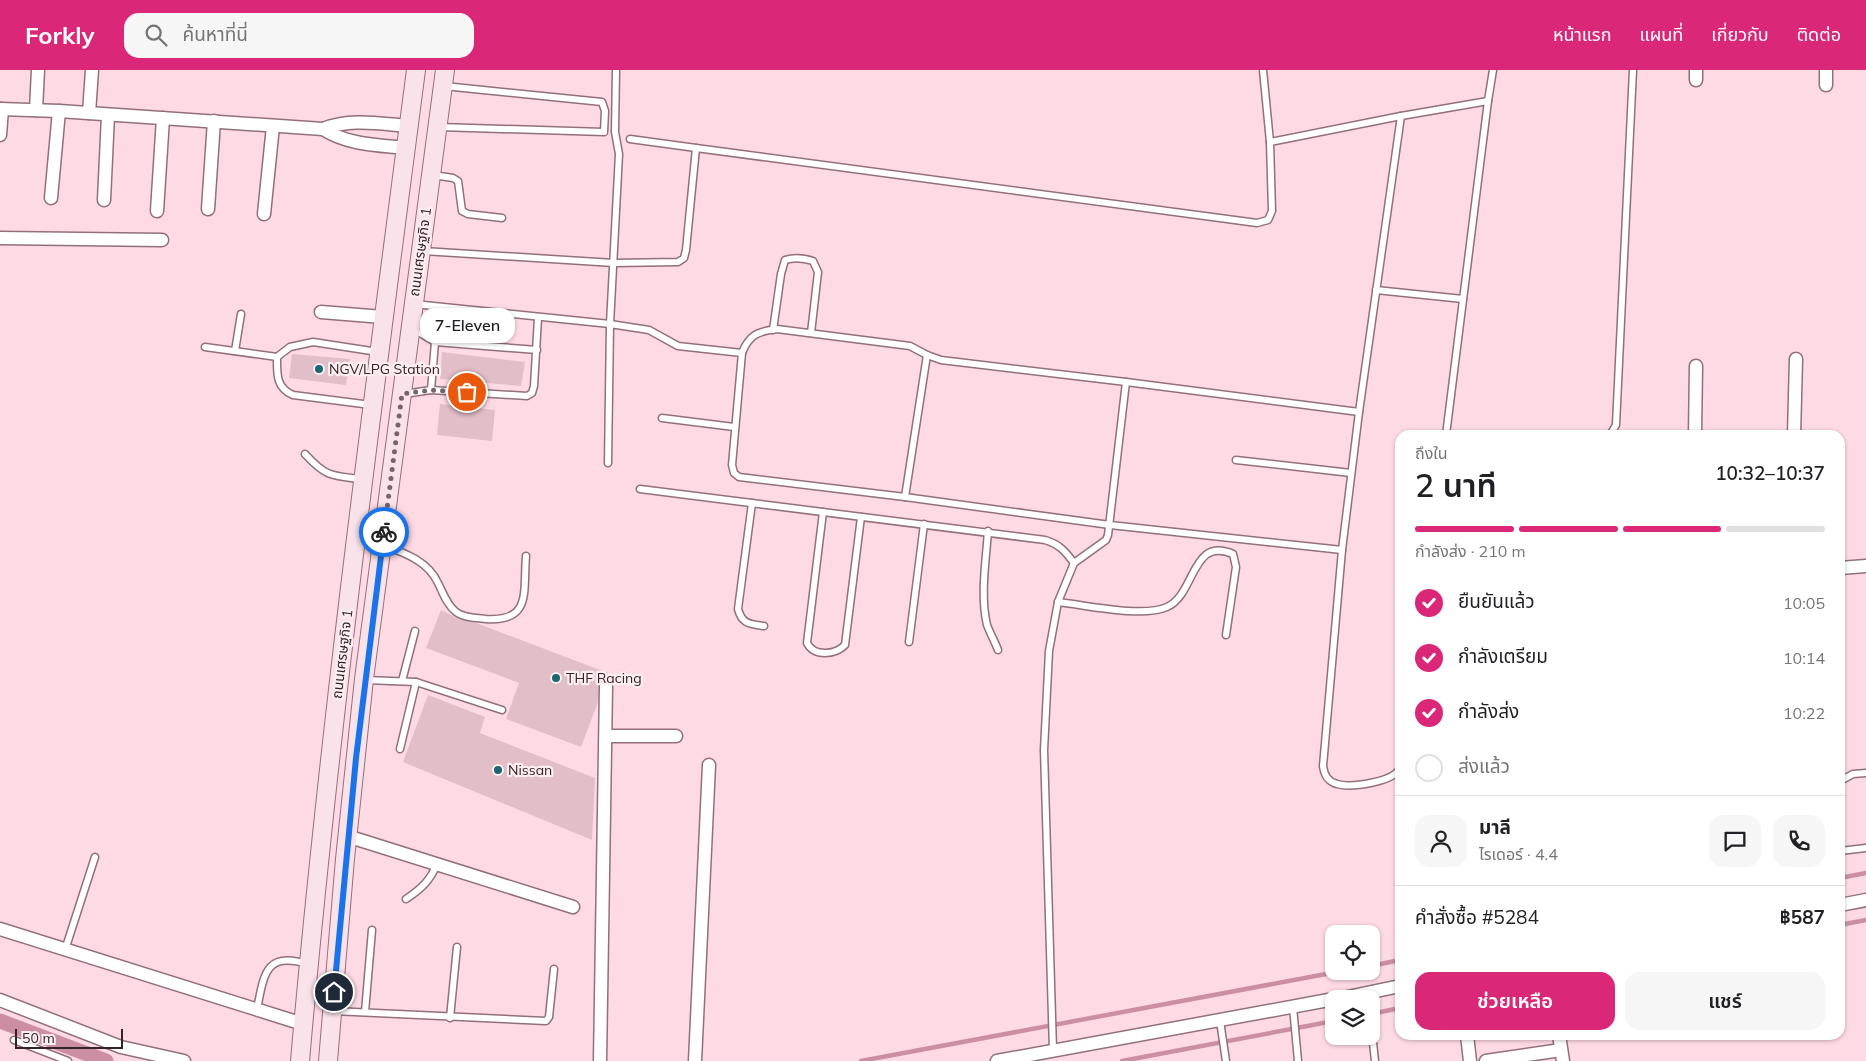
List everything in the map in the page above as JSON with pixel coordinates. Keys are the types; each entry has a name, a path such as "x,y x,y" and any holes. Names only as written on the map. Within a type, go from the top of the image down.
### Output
{"main road":[{"name":"ถนนเศรษฐกิจ 1","path":"300,1061 318,857 362,479 416,70"},
{"name":"ถนนเศรษฐกิจ 1","path":"328,1061 347,836 364,680 444,78"},
{"path":"318,857 345,859"}],"street":[{"path":"36,110 38,70"},
{"path":"89,113 92,70"},
{"path":"1826,70 1826,85"},
{"path":"0,135 1,109 59,111 323,129 338,123 350,122 409,126"},
{"path":"51,198 59,111"},
{"path":"104,200 108,115"},
{"path":"157,211 163,118"},
{"path":"208,210 214,121"},
{"path":"264,214 273,126"},
{"path":"323,129 336,138 349,141 406,148"},
{"path":"0,238 162,240"},
{"path":"321,312 383,317"},
{"path":"1794,430 1796,359"},
{"path":"1695,430 1696,366"},
{"path":"1845,568 1866,566"},
{"path":"600,1061 606,686"},
{"path":"606,736 676,736"},
{"path":"695,1061 708,765"},
{"path":"347,836 573,907"},
{"path":"1845,904 1866,900"},
{"path":"0,929 303,1024"},
{"path":"1380,992 1395,988"},
{"path":"0,1000 121,1047 184,1061"},
{"path":"996,1061 1053,1056 1220,1021 1325,1002"},
{"path":"1468,1040 1470,1061"},
{"path":"1486,1061 1562,1056 1560,1040"}],"lane":[{"path":"608,463 610,324 619,154 615,132 616,70"},
{"path":"630,139 1257,223 1268,220 1272,211 1270,142 1263,70"},
{"path":"1447,430 1493,70"},
{"path":"1613,430 1616,425 1633,70"},
{"path":"444,78 602,102 605,111 604,132"},
{"path":"1270,142 1488,101"},
{"path":"1395,775 1389,779 1344,785 1330,781 1324,773 1324,756 1342,550 1351,473 1401,116"},
{"path":"438,127 615,132"},
{"path":"420,251 614,263 671,264 684,258 696,148"},
{"path":"431,175 453,178 458,181 462,211 468,214 502,218"},
{"path":"773,330 780,274 785,260 790,258 806,259 812,261 818,272 810,334"},
{"path":"1376,290 1463,299"},
{"path":"413,304 610,324 649,330 678,346 742,353"},
{"path":"235,351 241,314"},
{"path":"402,394 431,390 527,396 532,393 534,386 538,318"},
{"path":"410,328 434,342 537,350"},
{"path":"1342,550 1110,525 906,497 739,477 734,473 732,466 742,353 750,336 757,332 773,330 910,346 941,360 1359,412"},
{"path":"205,347 277,357 290,347 313,342 378,352"},
{"path":"431,390 434,342"},
{"path":"906,497 927,355"},
{"path":"277,357 277,376 280,387 285,392 293,395 371,406"},
{"path":"1053,1056 1044,730 1049,652 1058,602 1074,563 1106,540 1110,525 1126,382"},
{"path":"662,418 734,427"},
{"path":"305,454 319,470 326,474 362,479"},
{"path":"1236,460 1351,473"},
{"path":"640,488 861,517 988,531 1055,543 1074,563"},
{"path":"752,503 738,609 741,619 747,624 764,626"},
{"path":"823,512 807,643 817,651 830,653 839,651 845,645 861,517"},
{"path":"910,642 924,524"},
{"path":"988,531 984,580 985,607 988,625 998,650"},
{"path":"382,545 407,554 432,573 450,606 458,613 469,618 498,620 517,614 521,606 526,556"},
{"path":"1058,602 1152,612 1168,606 1180,598 1199,560 1205,554 1215,550 1226,551 1233,554 1236,567 1226,634"},
{"path":"402,680 415,631"},
{"path":"364,680 416,682 502,710"},
{"path":"400,750 416,682"},
{"path":"1845,778 1853,774 1866,773"},
{"path":"1845,850 1866,848"},
{"path":"65,950 95,857"},
{"path":"406,899 424,886 432,875 436,864"},
{"path":"365,1012 372,930"},
{"path":"450,1018 456,947"},
{"path":"257,1009 264,977 271,966 285,959 309,964"},
{"path":"332,1011 546,1021 550,1017 554,969"},
{"path":"1293,1007 1298,1061"},
{"path":"1220,1021 1226,1061"},
{"path":"14,1040 68,1061"},
{"path":"1373,1045 1375,1061"}],"building":[{"path":"442,352 525,362 521,386 440,379"},
{"name":"NGV/LPG Station","path":"292,354 350,359 346,385 289,378"},
{"path":"440,404 495,410 492,441 437,435"},
{"name":"THF Racing","path":"441,610 461,620 476,623 608,673 607,678 599,682 598,702 581,747 506,719 519,683 426,648"},
{"name":"Nissan","path":"428,695 485,717 480,733 595,778 592,840 403,762"}],"waterway":[{"path":"1845,877 1866,873"},
{"path":"1845,924 1866,920"},
{"path":"1380,964 1395,961"},
{"path":"861,1061 1325,974"},
{"path":"1380,1012 1395,1009"},
{"path":"0,1021 106,1061"},
{"path":"1122,1061 1325,1023"}],"way so far":[{"path":"384,532 402,394 431,390 467,392"}],"place":[{"name":"NGV/LPG Station","path":"319,369"},
{"name":"7-Eleven","path":"467,392"},
{"name":"THF Racing","path":"556,678"},
{"name":"Nissan","path":"498,770"}],"route":[{"path":"334,992 345,859 364,680 384,532"}]}
